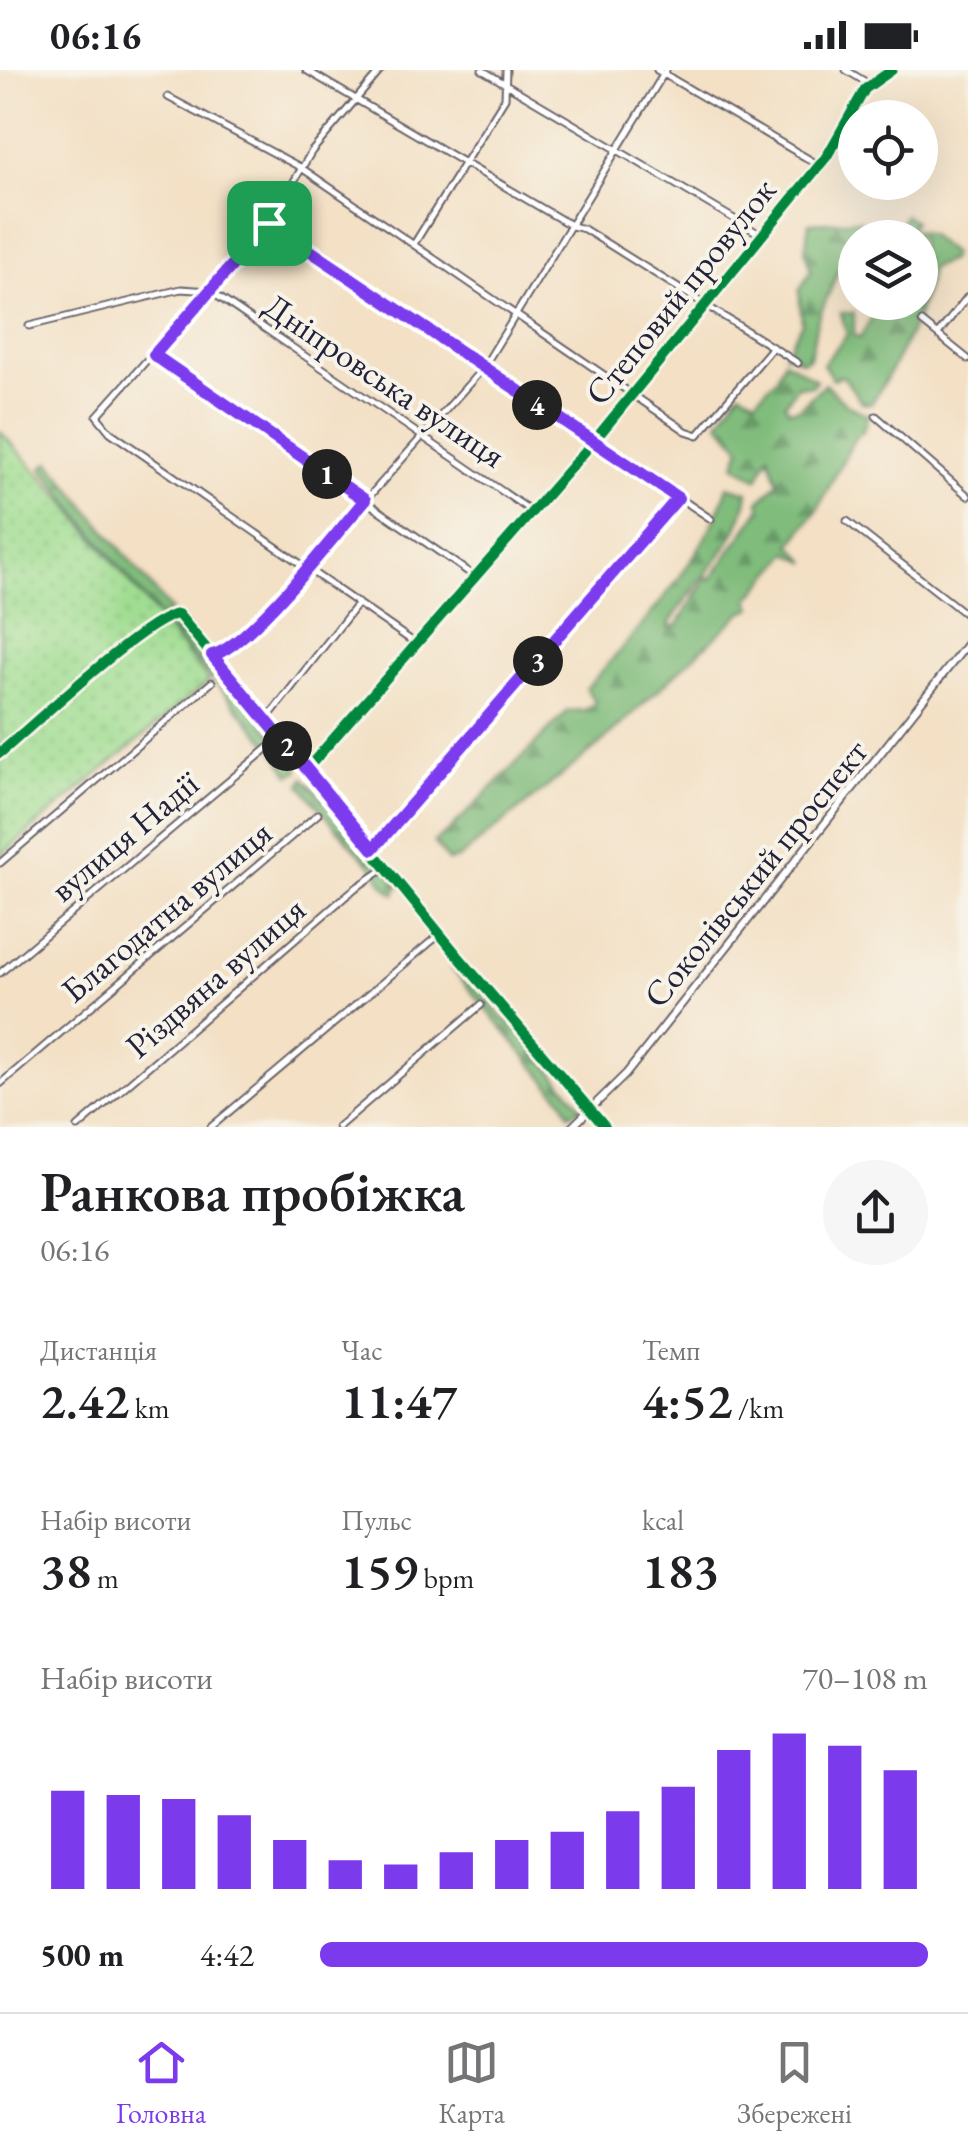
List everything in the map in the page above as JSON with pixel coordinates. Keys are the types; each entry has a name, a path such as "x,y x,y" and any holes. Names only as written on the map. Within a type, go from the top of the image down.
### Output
{"street":[{"path":"306,70 572,226 584,228 648,272 708,304 798,363"},
{"path":"382,70 300,167 269,223 97,416 110,432 415,643"},
{"path":"482,70 763,236"},
{"path":"414,244 504,98 506,70"},
{"path":"846,70 870,84"},
{"name":"Степовий провулок","path":"306,770 632,396 827,156 851,108 870,84 892,70"},
{"path":"212,655 230,648 307,567 483,368 662,71 817,164"},
{"path":"168,97 300,167 519,313 632,396 698,435 772,348"},
{"path":"269,223 712,519"},
{"path":"29,326 181,289 210,292"},
{"name":"Дніпровська вулиця","path":"210,292 531,511"},
{"path":"938,334 968,296"},
{"path":"922,322 968,359"},
{"path":"154,355 474,576"},
{"path":"876,416 968,496"},
{"path":"373,849 678,498"},
{"path":"848,521 968,616"},
{"path":"266,720 358,603"},
{"path":"0,754 129,644 172,614 186,623 440,934 604,1127"},
{"name":"Соколівський проспект","path":"572,1127 592,1111 784,880 968,643"},
{"path":"0,863 212,682"},
{"name":"вулиця Надії","path":"0,973 280,738"},
{"name":"Благодатна вулиця","path":"0,1084 318,814"},
{"name":"Різдвяна вулиця","path":"78,1127 354,889 387,866"},
{"path":"212,1127 440,934"},
{"path":"338,1127 482,1005"}],"green space":[{"path":"838,221 838,273 817,321 810,357 802,361 795,358 796,354 785,354 802,323 799,291 811,271 805,251 809,223"},
{"path":"938,242 952,254 950,260 938,265"},
{"path":"843,320 854,320 854,335 860,338 870,320 916,320 871,404 862,403 843,376 833,379 823,364 847,335"},
{"path":"784,360 816,380 812,386 797,386 785,404 789,410 798,409 825,384 846,404 868,415 863,431 854,439 817,510 791,544 808,563 789,553 749,599 753,608 742,612 599,745 458,859 448,861 434,842 568,711 585,710 596,702 586,689 686,567 717,514 728,486 748,492 744,511 726,546 668,627 677,626 707,577 711,579 761,508 759,502 778,482 769,455 758,479 735,465 741,448 719,422 740,391 756,399 777,378"},
{"path":"0,431 67,504 209,681 0,856"},
{"path":"50,462 171,611 159,617 42,468"},
{"path":"177,619 298,765 298,771 290,775 272,748 164,623"},
{"path":"304,778 399,884 395,894 301,785"},
{"path":"456,960 583,1108 569,1114 564,1102 451,967"}],"cycle path":[{"path":"306,770 594,441 827,156 865,89 892,70"},
{"path":"0,753 141,633 178,614 458,956 605,1127"}],"route":[{"path":"269,223 678,498 373,849 212,655 230,648 265,614 365,500 154,355 269,223"}]}
